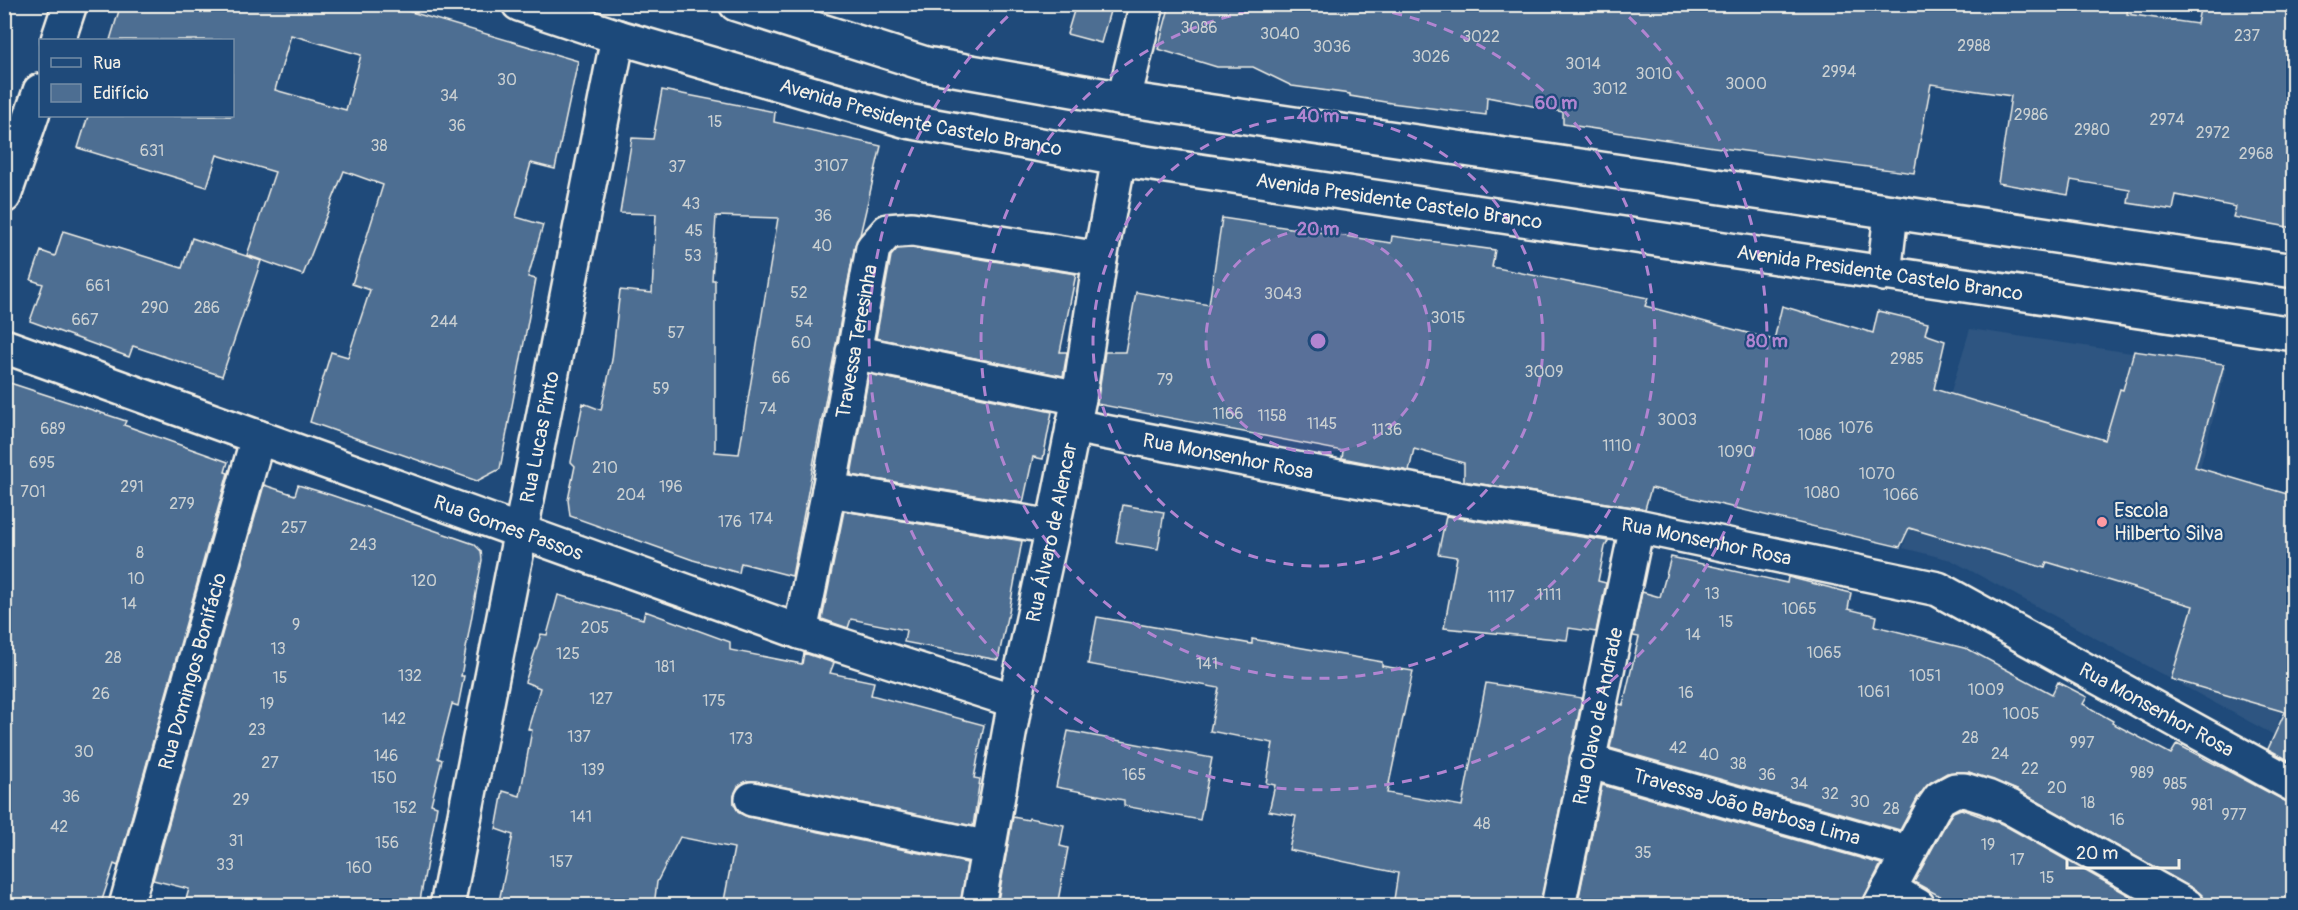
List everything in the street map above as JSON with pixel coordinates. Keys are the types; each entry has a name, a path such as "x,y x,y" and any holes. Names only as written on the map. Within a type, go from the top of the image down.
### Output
{"street":[{"path":"58,39 70,4"},
{"name":"Avenida Presidente Castelo Branco","path":"519,4 618,37 908,121 1119,159 2294,334"},
{"path":"736,4 926,64 1124,99 2294,271"},
{"path":"1124,99 1147,4"},
{"name":"Rua Lucas Pinto","path":"447,906 618,37"},
{"path":"4,196 39,94"},
{"name":"Rua Álvaro de Alencar","path":"978,906 1015,701 1076,412 1100,259 1119,159"},
{"path":"1884,274 1891,213"},
{"name":"Travessa Teresinha","path":"800,632 829,490 873,248 888,231 912,229 1100,259"},
{"name":"Rua Gomes Passos","path":"4,346 800,632 1015,701"},
{"name":"Rua Monsenhor Rosa","path":"853,352 1076,412 1329,476 1637,526 1938,590 2294,785"},
{"name":"Rua Domingos Bonifácio","path":"126,906 258,437"},
{"path":"829,490 1053,527"},
{"name":"Rua Olavo de Andrade","path":"1558,906 1637,526"},
{"name":"Travessa João Barbosa Lima","path":"1587,761 1908,852"},
{"path":"1917,906 1884,897 1940,798 1955,790 1969,791 2010,807 2187,906"},
{"path":"752,799 989,848"}],"shaded area":[{"name":"Escola Hilberto Silva","path":"1970,329 2227,367 2200,468 2293,495 2293,678 2274,735 1951,560 1903,548"}],"building":[{"path":"121,4 384,4 578,61 555,169 531,163 516,217 543,225 528,277 536,279 500,469 477,481 310,422 331,352 348,357 370,290 352,284 383,185 344,171 303,275 247,255 275,172 217,155 207,187 78,148 88,117 234,117 234,39 110,39","holes":["291,35 361,55 346,110 275,90"]},
{"path":"1076,4 1112,4 1101,43 1067,34"},
{"path":"1170,4 2128,4 2127,14 2197,24 2201,4 2294,4 2294,228 2233,217 2236,207 2176,195 2173,210 2128,203 2130,190 2071,180 2068,195 1998,183 2011,96 1931,84 1914,173 1714,147 1563,124 1563,112 1487,97 1486,115 1391,103 1350,96 1350,94 1292,86 1253,67 1217,67 1158,49"},
{"path":"662,90 775,112 774,122 881,146 860,235 855,245 792,576 741,563 739,573 693,560 570,516 568,500 575,466 571,462 583,403 601,410 612,360 620,290 652,293 656,214 620,213 632,138 653,139","holes":["716,216 778,218 739,454 715,452 715,280 712,280"]},
{"path":"1222,218 1391,243 1392,236 1495,250 1492,267 1648,298 1645,306 1774,340 1782,306 1873,333 1878,311 1928,323 1925,334 1945,341 1934,389 2105,440 2134,351 2224,364 2195,467 2294,496 2294,763 2268,749 2285,712 2171,679 2193,606 2047,562 2045,568 1909,528 1900,547 1651,488 1645,509 1468,482 1464,481 1464,463 1414,449 1409,471 1342,458 1343,451 1097,404 1105,352 1125,352 1136,292 1209,305"},
{"path":"63,231 182,268 192,238 261,261 222,376 133,346 129,357 30,321 43,284 31,280 41,251 55,256"},
{"path":"911,248 1076,274 1060,352 1067,352 1063,376 876,338 891,256 897,249"},
{"path":"869,374 1052,412 1043,459 1033,457 1023,503 851,475"},
{"path":"4,381 126,421 124,425 228,462 225,472 228,473 118,866 114,864 100,906 4,906"},
{"path":"264,485 295,495 298,485 331,495 474,544 481,551 482,560 461,676 464,676 458,706 452,704 438,758 442,760 431,804 437,806 419,906 184,906 189,889 153,880"},
{"path":"1123,505 1164,512 1158,549 1116,542"},
{"path":"844,511 1022,541 998,660 904,642 906,630 851,619 848,628 822,619"},
{"path":"1446,516 1608,541 1598,581 1606,583 1596,632 1569,628 1567,640 1444,628 1457,557 1438,554"},
{"path":"1671,557 1787,583 1788,577 1851,593 1848,609 1877,616 1875,626 1968,649 2052,694 2058,682 2087,697 2083,704 2113,721 2112,723 2171,754 2177,744 2294,804 2294,906 2206,906 2203,896 2196,890 2019,791 1969,772 1947,773 1931,782 1918,797 1900,830 1610,748 1619,704 1623,705 1639,637 1633,636 1642,592 1660,597"},
{"path":"558,595 643,619 645,611 730,642 730,650 802,664 804,653 834,663 830,673 874,682 871,695 984,725 974,778 980,779 973,826 756,781 747,781 738,786 734,796 734,804 739,813 748,817 967,863 960,906 723,906 734,848 680,837 657,882 654,906 498,906 513,835 496,829 503,791 520,796 532,730 528,729 540,688 525,682 541,634 547,635"},
{"path":"1097,617 1252,644 1252,639 1382,662 1382,666 1413,671 1387,793 1462,806 1486,683 1582,698 1540,906 1393,906 1398,873 1289,850 1296,816 1269,811 1275,785 1266,783 1273,743 1210,731 1219,688 1088,664"},
{"path":"1068,731 1212,758 1200,820 1124,806 1124,800 1056,787"},
{"path":"1602,785 1881,864 1861,906 1577,906"},
{"path":"1961,809 2002,824 2148,906 1958,906 1914,882 1949,818 1953,812"},
{"path":"1013,817 1064,825 1060,846 1068,848 1057,906 997,906"}],"place":[{"name":"Escola Hilberto Silva","path":"2102,522"}]}
